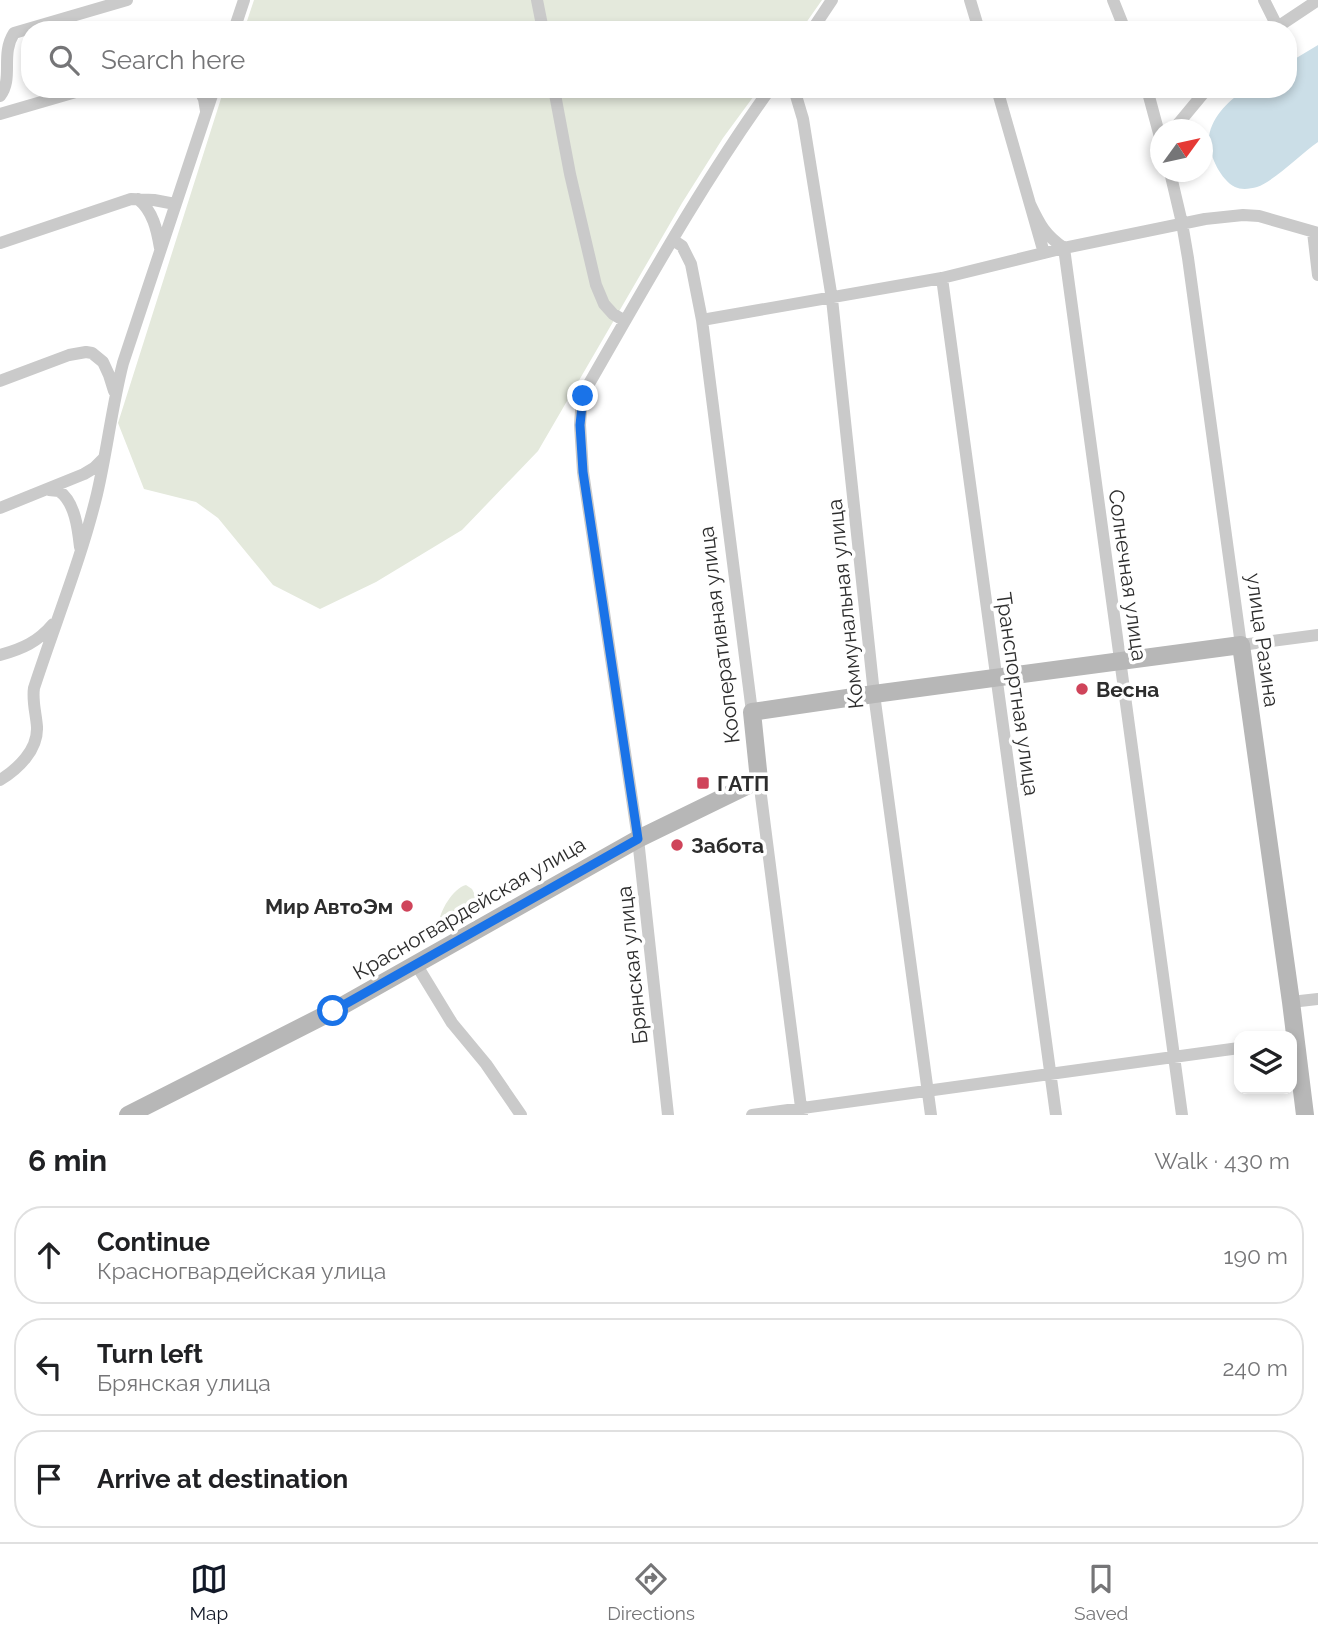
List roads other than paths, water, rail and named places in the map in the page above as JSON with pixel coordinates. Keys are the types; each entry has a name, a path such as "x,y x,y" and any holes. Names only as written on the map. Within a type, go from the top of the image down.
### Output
{"street":[{"path":"55,21 127,0"},
{"path":"537,0 540,21"},
{"path":"818,21 832,0"},
{"path":"971,0 977,21"},
{"path":"1113,0 1121,21"},
{"path":"1264,0 1272,21"},
{"path":"1286,21 1318,0"},
{"path":"236,21 241,3"},
{"path":"0,96 6,86 6,52 10,39 14,33 21,31"},
{"path":"0,114 53,98"},
{"path":"204,98 206,111"},
{"path":"0,780 16,768 35,744 37,728 34,688 81,553 97,494 123,363 211,98"},
{"path":"556,98 596,285 604,304 613,314 625,321 720,161 765,98"},
{"path":"794,98 799,105"},
{"name":"Коммунальная улица","path":"797,98 803,119 832,299 874,694 931,1115"},
{"path":"1000,98 1044,253"},
{"path":"1150,98 1155,119"},
{"path":"1182,119 1200,98"},
{"path":"1154,114 1159,119"},
{"name":"улица Разина","path":"1172,182 1182,223 1293,1031"},
{"path":"0,243 126,201 138,199 175,204"},
{"path":"138,199 144,204 153,221 160,252"},
{"path":"1030,204 1046,234 1064,248"},
{"path":"702,320 942,278 1064,248 1224,217 1259,216 1315,233 1318,275"},
{"name":"Кооперативная улица","path":"673,240 682,246 691,264 702,320 802,1111"},
{"name":"Солнечная улица","path":"1064,248 1182,1115"},
{"name":"Транспортная улица","path":"942,278 1056,1115"},
{"name":"Брянская улица","path":"625,321 583,396 580,425 583,472 638,839 668,1115"},
{"path":"0,381 82,351 92,353 103,362 115,396"},
{"path":"0,508 84,474 103,459"},
{"path":"45,491 59,491 67,499 74,515 81,553"},
{"path":"0,655 17,651 35,641 57,619"},
{"path":"751,712 1318,635"},
{"name":"Красногвардейская улица","path":"128,1115 333,1011 638,839 759,780"},
{"path":"416,964 452,1023 486,1064 521,1115"},
{"path":"1291,1002 1318,999"},
{"path":"752,1115 802,1111 1234,1049"},
{"name":"улица Разина","path":"1297,1061 1305,1115"}],"place":[{"name":"Весна","path":"1082,689"},
{"name":"ГАТП","path":"703,783"},
{"name":"Забота","path":"677,845"},
{"name":"Мир АвтоЭм","path":"407,906"}]}
